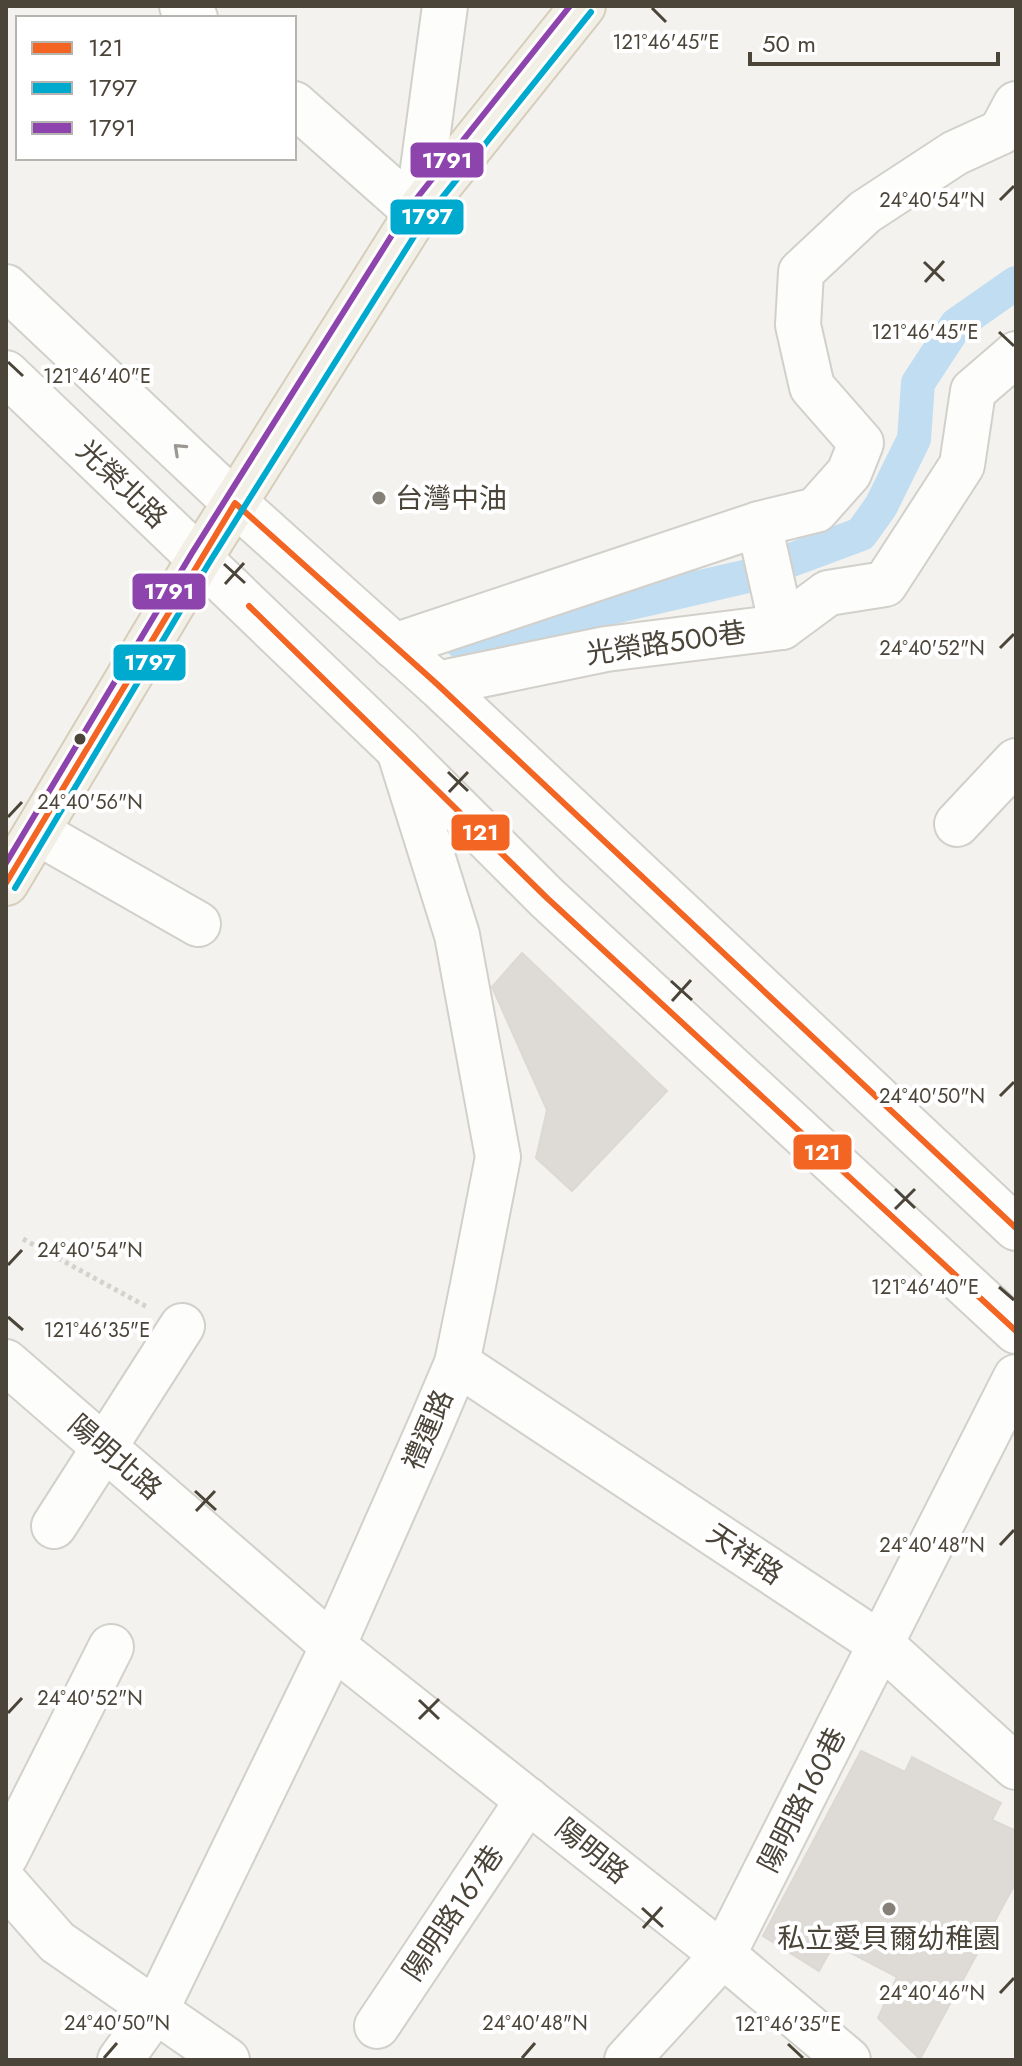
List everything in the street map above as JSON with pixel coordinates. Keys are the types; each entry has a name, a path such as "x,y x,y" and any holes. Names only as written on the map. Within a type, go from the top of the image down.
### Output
{"main road":[{"path":"6,883 200,558 417,213 583,6"}],"street":[{"path":"417,213 445,6"},
{"path":"394,646 759,524 816,510 849,473 861,443 812,387 798,325 801,272 865,212 955,153 1001,132 1016,104"},
{"path":"296,106 417,213"},
{"path":"6,287 235,503 437,684 1016,1228"},
{"name":"光榮路500巷","path":"437,684 606,649 782,627 828,593 885,584 962,465 973,391 1016,354"},
{"name":"光榮北路","path":"6,373 399,750 547,898 1016,1331"},
{"path":"759,524 782,627"},
{"name":"禮運路","path":"120,2060 156,2010 333,1646 457,1363 498,1157 457,935 399,750"},
{"path":"957,824 1016,761"},
{"path":"37,832 198,924"},
{"path":"54,1526 182,1326"},
{"name":"陽明北路","path":"6,1362 333,1646"},
{"name":"天祥路","path":"457,1363 882,1645 1016,1767"},
{"name":"陽明路160巷","path":"627,2060 723,1955 1016,1377"},
{"name":"陽明路","path":"333,1646 723,1955 848,2060"},
{"path":"6,1855 111,1647"},
{"name":"陽明路167巷","path":"377,2026 528,1800"},
{"path":"6,1884 57,1942 227,2060"}],"path":[{"path":"23,1239 182,1326"}],"building":[{"path":"522,953 667,1091 572,1191 536,1158 547,1110 492,987"},
{"name":"私立愛貝爾幼稚園","path":"861,1751 905,1772 912,1757 1001,1803 992,1820 1016,1831 1016,1882 920,2059 878,2018 897,1977 834,1944 819,1971 763,1936"}],"waterway":[{"path":"461,642 748,576 861,534 881,506 914,439 918,383 956,325 1016,283"}],"transit line":[{"name":"1791","path":"6,863 192,553 409,208 570,6"},
{"name":"1797","path":"15,888 209,563 425,219 591,12"},
{"name":"121","path":"6,883 235,503 437,684 1016,1228"},
{"name":"121","path":"249,606 547,898 1016,1331"}],"place":[{"name":"台灣中油","path":"379,498"},
{"name":"私立愛貝爾幼稚園","path":"889,1909"}]}
